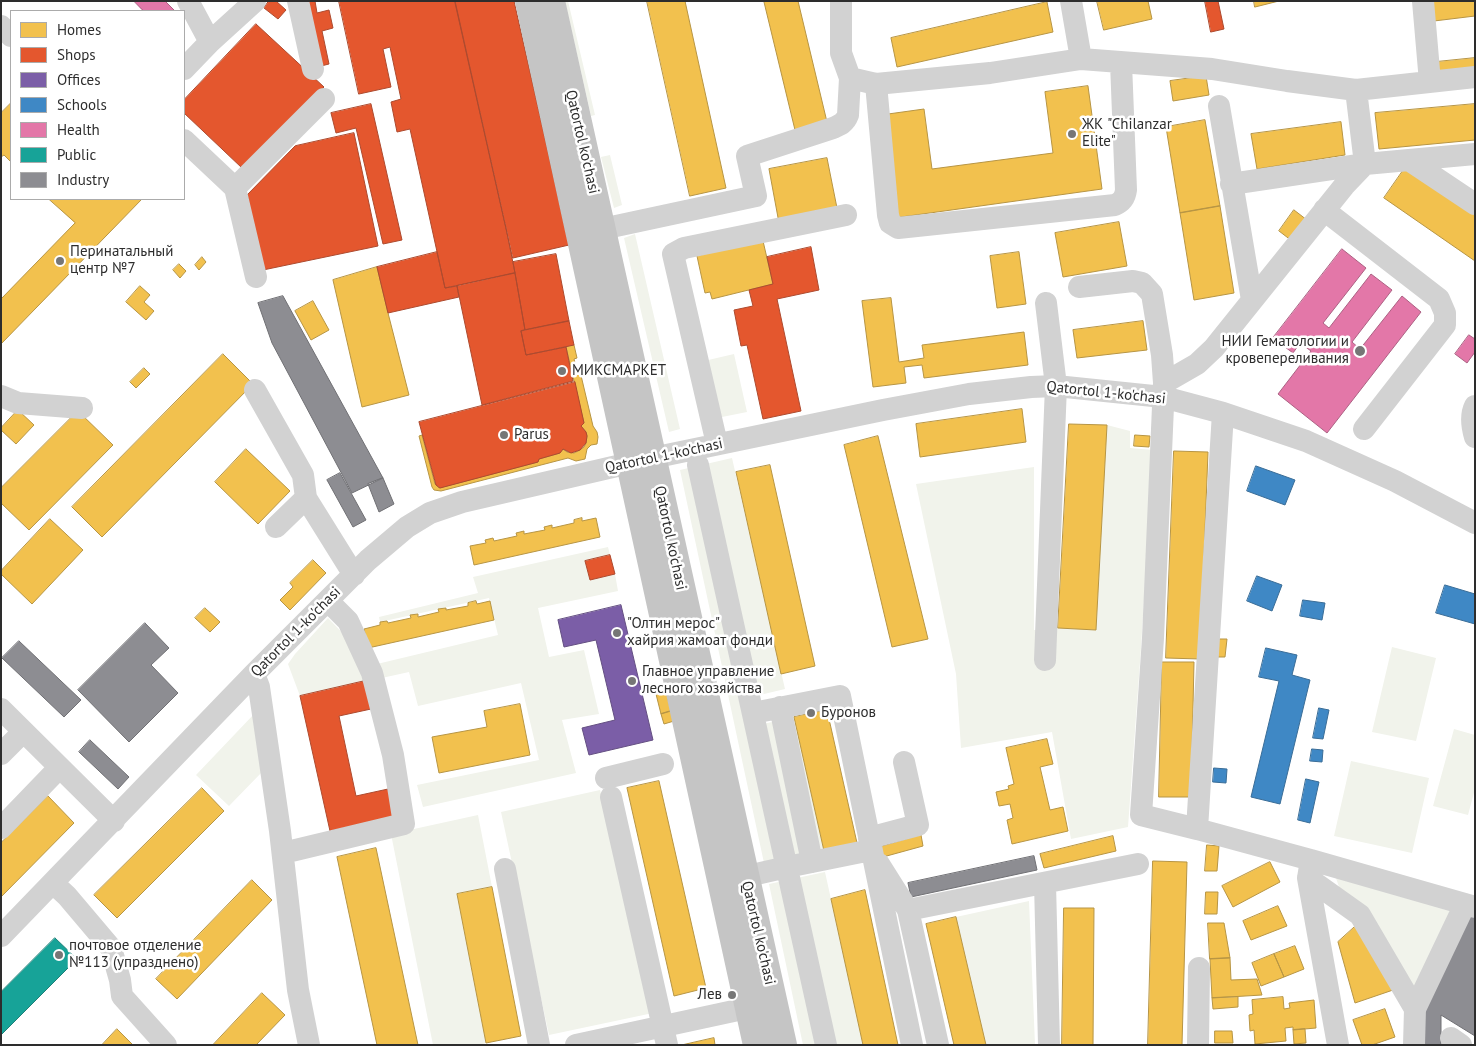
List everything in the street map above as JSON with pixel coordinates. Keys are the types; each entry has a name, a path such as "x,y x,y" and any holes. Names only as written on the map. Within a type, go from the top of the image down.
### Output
{"main road":[{"name":"Qatortol ko'chasi","path":"529,1 591,232"},
{"name":"Qatortol ko'chasi","path":"551,1 591,232 761,1005 783,1045"},
{"name":"Qatortol ko'chasi","path":"757,1045 761,1005"}],"street":[{"path":"188,1 210,42"},
{"path":"185,68 255,1"},
{"path":"298,1 313,69"},
{"path":"591,232 756,196 747,156 832,128 846,120 848,115 850,78 841,53 841,1"},
{"path":"1071,1 1080,59"},
{"path":"1423,1 1430,82"},
{"path":"1,26 10,35"},
{"path":"850,78 876,84 990,73 1080,59 1212,69 1356,90 1475,77"},
{"path":"876,84 888,215 890,223 898,228 1115,205 1119,203 1126,190 1121,63"},
{"path":"1356,90 1365,164"},
{"path":"235,188 324,98"},
{"path":"1219,106 1252,300"},
{"path":"185,141 235,188 256,277"},
{"path":"1231,184 1365,164 1475,154"},
{"path":"1409,160 1475,204"},
{"path":"1163,390 1197,364 1214,348 1324,210 1365,164"},
{"path":"1324,210 1439,299 1445,313 1445,325 1364,429"},
{"path":"717,444 673,254 684,248 846,215"},
{"path":"1079,287 1133,281 1142,283 1152,294 1162,356 1163,390 1153,638 1141,815 1197,829 1309,869 1470,906 1415,1009 1414,1045"},
{"path":"1045,660 1056,386 1046,303"},
{"name":"Qatortol 1-ko'chasi","path":"1,936 254,674 375,553 423,516 478,497 717,444 969,394 1056,386 1163,390 1223,413 1306,441 1395,481 1475,523"},
{"path":"255,390 303,475 306,498 354,575"},
{"path":"1,396 18,403 82,408"},
{"path":"1475,406 1472,411 1471,425 1475,438"},
{"path":"1197,829 1223,413"},
{"path":"698,466 826,1045"},
{"path":"276,527 306,498"},
{"path":"283,853 404,824 393,754 372,673 348,621 328,601"},
{"path":"254,674 259,687 283,853 298,990 309,1045"},
{"path":"753,713 840,696 912,1045"},
{"path":"780,707 812,862"},
{"path":"1,710 114,821"},
{"path":"1,754 23,732"},
{"path":"734,879 812,862 870,844 918,825 904,762"},
{"path":"663,764 608,788 665,1035"},
{"path":"1,828 59,768"},
{"path":"870,844 908,910 938,1045"},
{"path":"908,910 1138,864"},
{"path":"505,869 540,1045"},
{"path":"1309,869 1360,915 1415,1009"},
{"path":"1309,869 1338,1045"},
{"path":"53,883 111,948 120,980 122,996 166,1045"},
{"path":"1045,883 1049,1045"},
{"path":"1198,1045 1199,968"},
{"path":"576,1045 665,1035 761,1005"}],"shaded area":[{"path":"565,1 568,1 595,115 591,116"},
{"path":"610,155 622,205 614,208 601,157"},
{"path":"635,234 680,429 669,432 624,238"},
{"path":"734,354 747,412 717,418 704,361"},
{"path":"1107,425 1130,431 1130,448 1153,450 1128,827 1071,839 1052,732 961,748 956,674 916,484 1034,467 1034,630 1058,628 1096,630"},
{"path":"732,458 785,689 743,699 750,727 794,717 824,851 764,863 680,470"},
{"path":"608,547 610,555 585,562 590,580 615,574 618,591 538,608 549,657 584,650 599,714 562,720 576,773 423,807 417,785 539,760 521,683 418,706 409,672 300,696 288,664 328,618 364,655 377,664 498,635 489,598 380,622 379,617 478,593 473,577"},
{"path":"1392,647 1436,658 1416,741 1372,732"},
{"path":"255,713 263,771 229,806 196,775"},
{"path":"1454,729 1475,735 1475,789 1468,815 1433,806"},
{"path":"1351,761 1429,778 1412,853 1334,836"},
{"path":"600,790 653,1013 549,1035 501,812"},
{"path":"478,815 492,887 457,894 486,1043 479,1045 433,1045 391,834"},
{"path":"825,872 863,1045 803,1045 769,884"},
{"path":"1335,875 1458,911 1418,997 1342,896"},
{"path":"1029,901 1035,1045 986,1045 956,917"}],"building: Homes":[{"path":"647,1 685,1 726,188 690,196"},
{"path":"798,1 827,122 795,130 764,2"},
{"path":"1097,1 1148,1 1152,19 1104,30"},
{"path":"1254,1 1279,1 1255,7"},
{"path":"1432,1 1475,1 1475,16 1434,21"},
{"path":"1047,2 1053,32 897,67 891,38"},
{"path":"1475,58 1475,70 1437,75 1436,62"},
{"path":"1206,76 1209,95 1173,101 1170,81"},
{"name":"ЖК \"Chilanzar Elite\"","path":"1088,86 1102,189 894,218 881,115 924,109 932,169 1053,153 1045,92"},
{"path":"10,104 10,161 4,155 1,157 1,113"},
{"path":"1475,104 1475,140 1379,149 1375,113"},
{"path":"1205,120 1220,206 1180,213 1166,127"},
{"path":"1341,122 1345,155 1257,169 1251,134"},
{"path":"827,158 838,213 779,223 769,169"},
{"path":"1407,165 1475,212 1475,261 1384,198"},
{"name":"Перинатальный центр №7","path":"50,200 141,200 1,344 1,299 75,223"},
{"path":"1220,206 1234,293 1194,300 1180,213"},
{"path":"1294,210 1307,220 1292,241 1279,231"},
{"path":"1119,222 1127,266 1063,277 1055,233"},
{"path":"763,241 773,284 712,299 710,292 705,293 697,256"},
{"path":"1019,252 1026,304 997,308 990,256"},
{"path":"202,257 206,262 199,270 195,265"},
{"path":"179,264 186,271 180,278 173,270"},
{"path":"377,267 409,395 362,407 333,280"},
{"path":"140,286 150,295 144,302 154,311 146,320 126,302"},
{"path":"891,298 899,362 924,358 922,345 1024,332 1028,365 924,378 922,365 904,367 906,383 873,387 862,301"},
{"path":"313,301 329,330 311,340 295,311"},
{"path":"1143,321 1147,350 1077,358 1073,330"},
{"path":"574,345 577,358 574,359 576,367 579,367 593,426 598,437 597,444 591,445 587,449 585,459 576,461 568,458 441,491 434,490 419,436 422,435 435,484 439,488 538,462 539,459 560,453 563,449 574,453 584,447 587,436 581,426 584,423 566,347"},
{"path":"223,354 253,384 102,537 72,507"},
{"path":"144,368 150,374 136,388 130,382"},
{"path":"1022,409 1026,442 920,457 916,424"},
{"path":"18,410 34,425 16,444 1,428"},
{"path":"78,411 113,445 29,530 1,503 1,488"},
{"path":"1069,424 1107,425 1096,630 1058,628"},
{"path":"1135,435 1150,436 1149,447 1134,446"},
{"path":"878,436 928,639 892,647 844,445"},
{"path":"246,449 290,491 258,524 215,482"},
{"path":"1174,451 1208,452 1200,659 1166,658"},
{"path":"770,465 815,666 781,674 736,472"},
{"path":"582,518 582,521 596,518 600,537 474,565 470,546 486,543 485,540 493,538 494,541 517,536 516,533 524,531 524,534 545,530 544,527 552,525 552,528 574,523 574,520"},
{"path":"50,519 83,550 32,604 1,574 1,571"},
{"path":"313,560 326,573 290,610 280,600 293,587 290,583"},
{"path":"476,601 477,604 490,601 494,620 368,648 364,629 380,625 380,622 387,621 388,623 411,618 410,615 418,614 418,617 439,612 438,609 446,608 446,610 468,606 468,603"},
{"path":"205,608 220,622 210,632 195,618"},
{"path":"1218,639 1227,639 1225,657 1216,657"},
{"path":"1162,662 1194,662 1191,797 1159,797"},
{"path":"666,691 671,711 661,714 656,694"},
{"path":"520,704 530,755 439,773 432,737 487,727 484,711"},
{"path":"827,710 857,843 824,851 794,717"},
{"path":"671,711 674,721 664,724 661,714"},
{"path":"1047,739 1053,764 1040,767 1050,810 1063,807 1068,831 1012,844 1007,820 1013,818 1010,804 999,806 996,792 1009,789 1008,786 1014,784 1006,748"},
{"path":"659,781 706,988 674,996 627,788"},
{"path":"202,788 224,811 117,918 94,895"},
{"path":"48,796 74,823 1,897 1,843"},
{"path":"921,835 923,846 883,857 880,847"},
{"path":"1113,836 1116,851 1044,868 1040,854"},
{"path":"1207,845 1219,846 1217,871 1205,871"},
{"path":"376,848 418,1045 377,1045 337,857"},
{"path":"1153,861 1187,862 1182,1045 1148,1045"},
{"path":"1270,862 1280,882 1233,907 1222,886"},
{"path":"252,880 272,900 177,999 156,979"},
{"path":"492,887 521,1036 486,1043 457,894"},
{"path":"865,890 898,1045 863,1045 831,899"},
{"path":"1206,892 1218,892 1217,914 1205,914"},
{"path":"1278,906 1287,926 1251,940 1243,921"},
{"path":"1064,908 1094,908 1093,1045 1062,1045"},
{"path":"956,917 986,1045 954,1045 926,924"},
{"path":"1208,923 1224,923 1230,958 1210,959"},
{"path":"1359,923 1396,989 1355,1003 1338,942"},
{"path":"1295,946 1304,969 1284,977 1274,954"},
{"path":"1274,954 1284,977 1261,986 1252,963"},
{"path":"1230,958 1231,980 1257,979 1262,995 1212,998 1210,959"},
{"path":"262,993 285,1015 256,1045 213,1045"},
{"path":"1238,997 1238,1007 1213,1009 1212,998"},
{"path":"1283,997 1284,1009 1290,1008 1289,1003 1314,1000 1316,1028 1293,1030 1293,1027 1285,1028 1286,1041 1255,1044 1254,1030 1250,1031 1249,1015 1253,1014 1252,1000"},
{"path":"1385,1009 1395,1037 1372,1045 1362,1045 1353,1020"},
{"path":"117,1029 133,1045 102,1045"},
{"path":"1305,1029 1306,1043 1294,1044 1293,1030"},
{"path":"1215,1031 1232,1031 1233,1043 1215,1043"},
{"path":"714,1038 715,1045 682,1045"}],"building: Shops":[{"path":"269,1 276,1 286,10 278,19 264,8"},
{"path":"302,1 315,1 317,13 329,10 333,28 322,31 329,64 317,67"},
{"path":"339,1 455,1 515,273 445,288 410,129 397,132 391,102 401,99 390,47 383,49 391,87 359,94"},
{"path":"455,1 514,1 569,245 513,258"},
{"path":"1205,1 1218,1 1224,29 1211,32"},
{"path":"256,24 324,87 242,168 185,114 185,99"},
{"path":"371,104 402,240 383,244 356,128 336,133 331,113"},
{"path":"354,133 378,246 263,270 247,195 295,146"},
{"path":"811,247 819,290 777,299 801,411 763,419 747,345 741,346 734,310 753,306 749,290 773,284 767,257"},
{"path":"437,252 445,288 457,286 459,297 388,313 377,267"},
{"path":"556,254 569,321 525,330 513,262"},
{"path":"515,273 525,330 521,331 526,355 566,347 573,381 482,405 457,286"},
{"path":"569,321 574,345 526,355 521,331"},
{"name":"Parus","path":"575,382 584,423 581,426 587,436 586,443 580,450 571,453 563,449 560,453 539,459 538,462 440,488 436,485 419,422"},
{"path":"610,555 615,574 590,580 585,561"},
{"path":"365,681 371,709 339,716 356,796 388,789 394,817 330,831 300,696"}],"building: Offices":[{"path":"621,605 653,740 589,755 582,728 615,720 596,640 564,647 558,620"}],"building: Schools":[{"path":"1256,466 1295,480 1285,505 1247,491"},
{"path":"1257,576 1282,585 1272,611 1247,601"},
{"path":"1445,585 1475,594 1475,624 1436,613"},
{"path":"1303,600 1325,603 1322,620 1300,616"},
{"path":"1266,648 1297,655 1292,675 1310,680 1280,804 1251,797 1279,681 1259,677"},
{"path":"1319,708 1329,710 1323,739 1313,738"},
{"path":"1312,749 1323,750 1322,762 1310,761"},
{"path":"1214,768 1227,769 1226,783 1213,782"},
{"path":"1306,779 1319,782 1310,823 1298,820"}],"building: Health":[{"path":"134,1 165,1 174,10 142,10"},
{"path":"1342,249 1366,268 1323,323 1329,328 1371,274 1392,290 1352,342 1360,349 1402,296 1421,312 1327,433 1278,394 1311,351 1300,343 1293,353 1273,338"},
{"path":"1469,335 1475,339 1475,352 1467,363 1455,354"}],"building: Public":[{"path":"55,938 77,959 1,1035 1,992"}],"building: Industry":[{"path":"283,296 383,478 352,493 272,343 258,303"},
{"path":"340,473 366,520 353,527 327,480"},
{"path":"383,478 394,504 379,512 368,484"},
{"path":"145,623 169,648 151,665 178,693 129,742 78,690"},
{"path":"19,641 81,700 64,717 2,658"},
{"path":"90,740 129,777 118,789 79,752"},
{"path":"1034,856 1037,870 911,897 908,883"},
{"path":"1464,913 1475,917 1475,1036 1441,1015 1441,1045 1420,1045 1423,999"}],"place":[{"name":"ЖК \"Chilanzar Elite\"","path":"1072,134"},
{"name":"Перинатальный центр №7","path":"60,261"},
{"name":"НИИ Гематологии и кровепереливания","path":"1360,351"},
{"name":"МИКСМАРКЕТ","path":"562,371"},
{"name":"Parus","path":"504,435"},
{"name":"\"Олтин мерос\" хайрия жамоат фонди","path":"617,633"},
{"name":"Главное управление лесного хозяйства","path":"632,681"},
{"name":"Буронов","path":"811,713"},
{"name":"почтовое отделение №113 (упразднено)","path":"59,955"},
{"name":"Лев","path":"732,995"}]}
